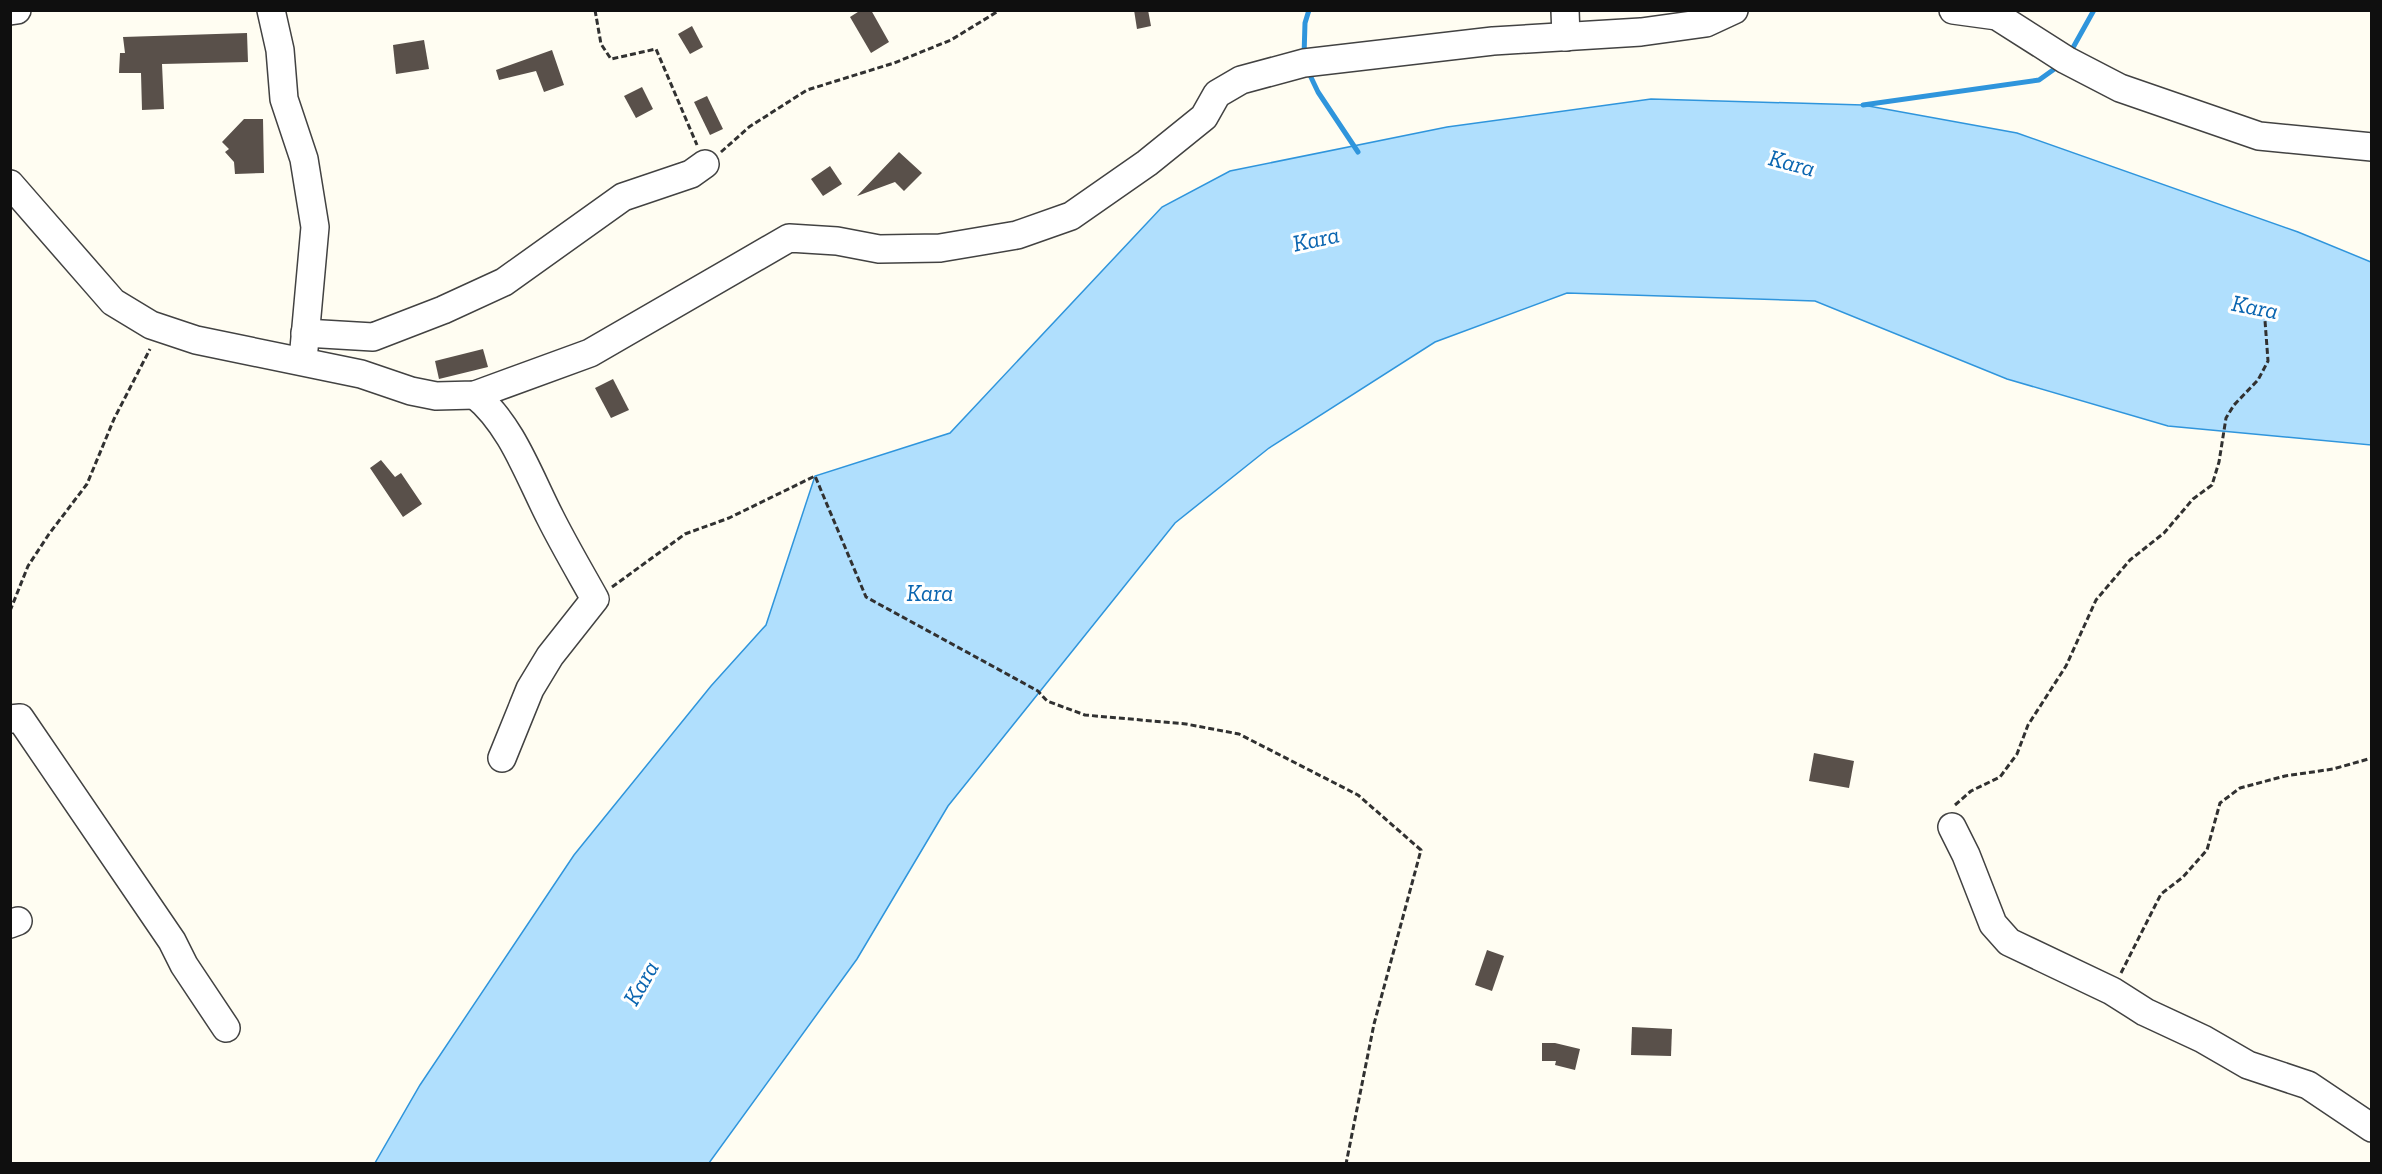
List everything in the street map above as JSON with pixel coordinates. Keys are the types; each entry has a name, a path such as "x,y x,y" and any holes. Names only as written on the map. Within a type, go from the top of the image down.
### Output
{"street":[{"path":"10,11 17,10"},
{"path":"271,10 280,50 284,99 304,159 315,227 303,361"},
{"path":"10,184 113,302 151,325 196,340 361,374 411,391 436,396 475,395 590,353 789,238 837,241 879,249 940,248 1017,235 1071,216 1147,163 1204,117 1217,94 1241,80 1304,63 1493,41 1566,24 1641,32 1706,23 1734,10"},
{"path":"1953,10 1997,16 2066,60 2120,88 2259,136 2372,147"},
{"path":"305,333 373,337 443,310 504,282 623,196 691,174 705,164"},
{"path":"475,395 490,406 514,446 595,599 550,656 530,688 502,758"},
{"path":"10,719 20,718 27,727 172,941 184,965 226,1028"},
{"path":"1952,827 1966,855 1993,924 2009,942 2112,991 2145,1012 2203,1039 2248,1065 2308,1085 2372,1128"}],"path":[{"path":"595,10 602,44 611,58 656,49 705,164 749,127 807,90 894,63 932,48 951,40 1000,10"},
{"path":"1952,827 1954,805 1971,791 2000,777 2017,754 2028,725 2066,666 2096,600 2130,560 2164,533 2193,499 2212,485 2220,462 2226,418 2234,405 2258,380 2268,361 2264,307"},
{"path":"10,611 28,566 87,484 114,419 152,344 151,325"},
{"path":"595,599 685,534 729,518 814,476 866,597 1038,691 1047,701 1085,715 1186,724 1239,734 1359,795 1421,850 1374,1024 1346,1164"},
{"path":"2112,991 2161,894 2183,877 2207,850 2220,803 2240,788 2285,776 2333,769 2372,758"}],"water":[{"name":"Kara","path":"1651,99 1863,105 2017,133 2298,232 2371,262 2371,445 2168,426 2007,379 1815,301 1567,293 1435,342 1269,448 1175,523 948,806 857,959 709,1163 375,1163 420,1085 574,855 711,686 766,625 815,476 950,433 1162,207 1230,171 1447,127"}],"building":[{"path":"861,10 871,10 889,42 871,53 850,17"},
{"path":"1134,10 1148,10 1151,26 1137,29"},
{"path":"692,26 703,47 690,54 678,34"},
{"path":"247,33 248,62 162,64 164,109 142,110 141,73 119,73 120,53 125,53 123,37"},
{"path":"424,40 429,69 396,74 393,45"},
{"path":"552,50 564,85 544,92 536,71 499,80 496,70"},
{"path":"642,87 653,109 636,118 624,96"},
{"path":"707,96 723,129 710,135 694,102"},
{"path":"244,119 263,119 264,173 235,174 234,162 225,152 229,149 222,142"},
{"path":"899,152 922,173 904,191 895,182 857,196"},
{"path":"830,166 842,184 823,196 811,179"},
{"path":"483,349 488,367 439,379 435,361"},
{"path":"613,379 629,410 611,418 595,388"},
{"path":"381,460 395,477 401,473 422,504 403,517 370,468"},
{"path":"1814,753 1854,761 1849,788 1809,781"},
{"path":"1487,950 1504,956 1492,991 1475,985"},
{"path":"1632,1027 1672,1029 1671,1056 1631,1055"},
{"path":"1542,1043 1555,1043 1580,1049 1575,1070 1555,1065 1556,1061 1542,1061"}],"waterway":[{"path":"1304,56 1305,23 1309,10"},
{"path":"2070,53 2094,10"},
{"path":"1863,105 2039,80 2060,65"},
{"path":"1308,71 1318,92 1358,152"}]}
